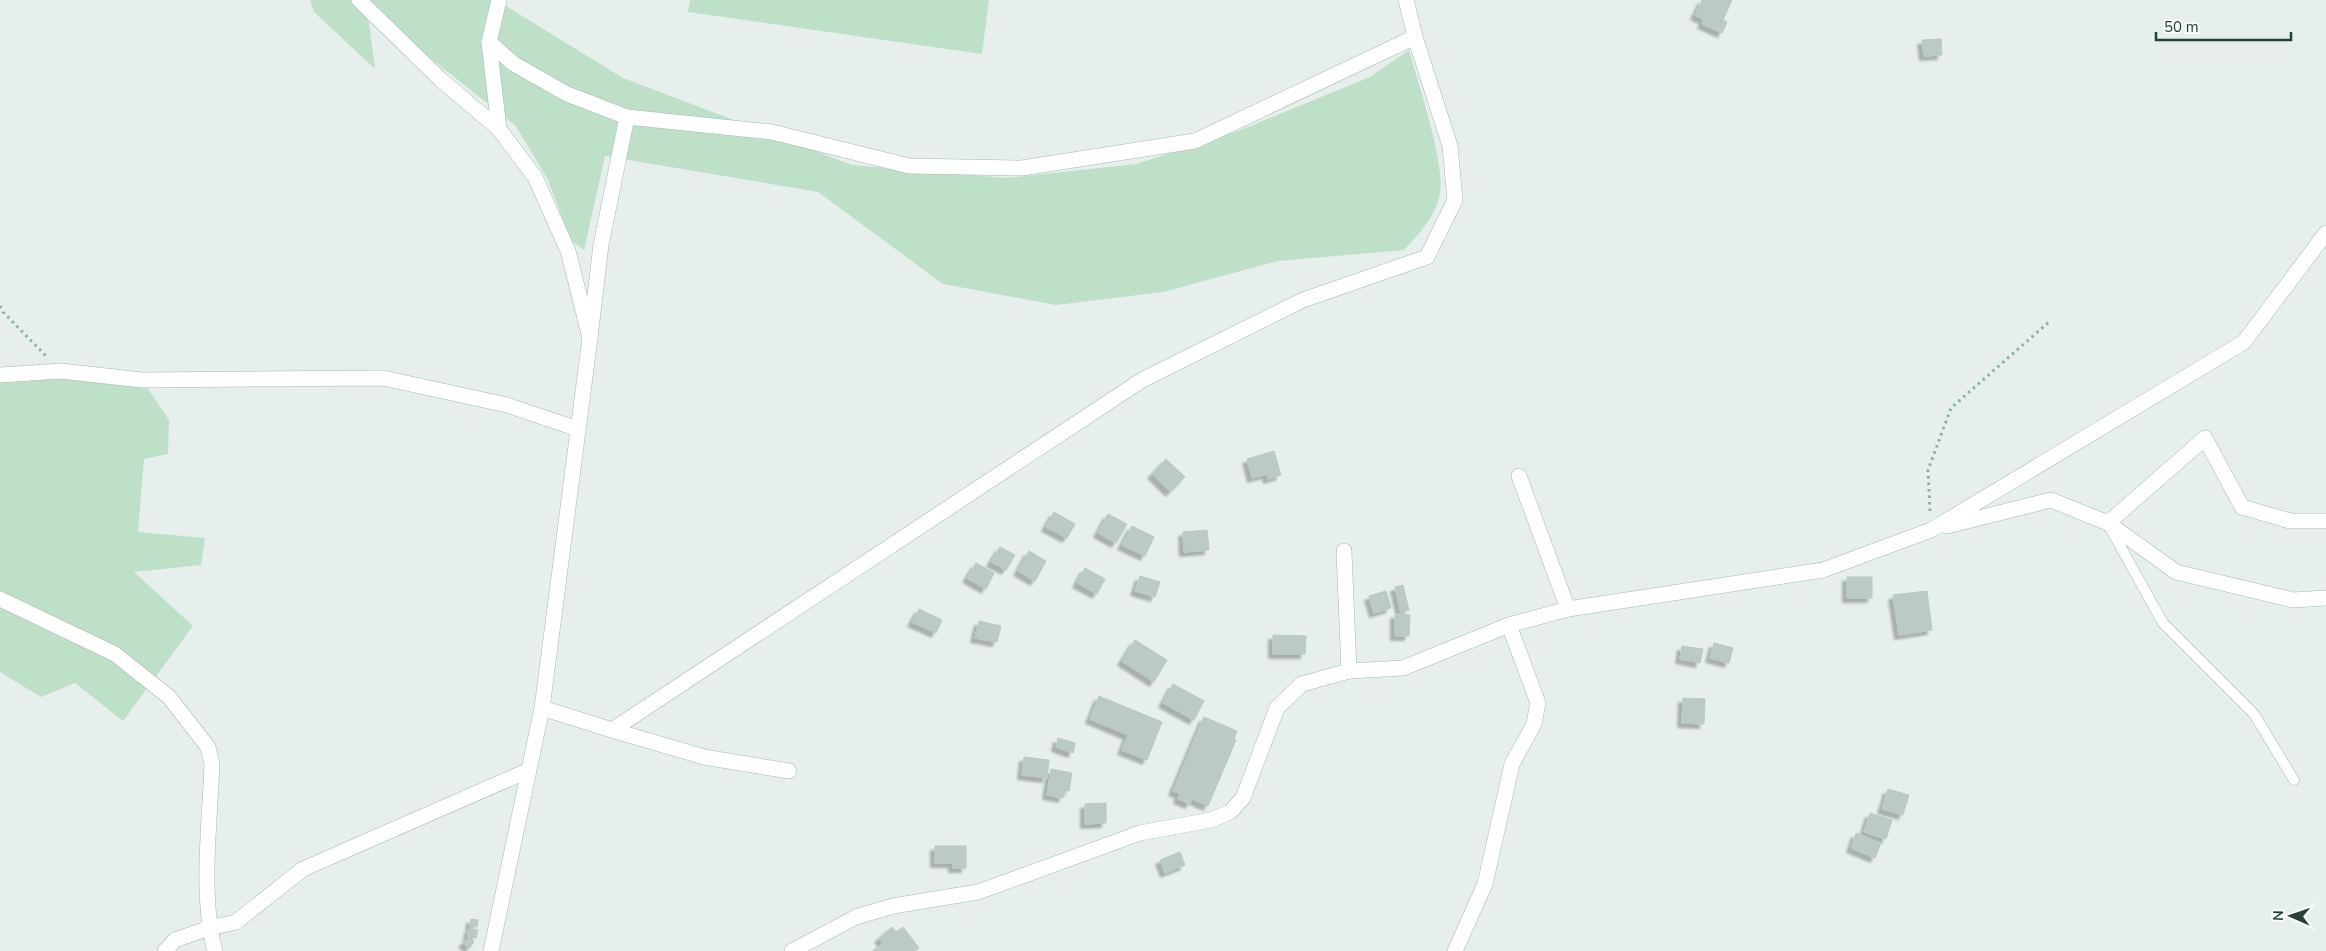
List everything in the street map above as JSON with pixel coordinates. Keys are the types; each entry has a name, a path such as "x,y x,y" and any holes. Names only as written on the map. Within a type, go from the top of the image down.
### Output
{"street":[{"path":"359,0 440,79 499,129 535,177 564,243 590,338"},
{"path":"499,0 489,42 499,129"},
{"path":"612,730 1142,380 1303,300 1427,257 1455,200 1450,146 1415,37 1406,0"},
{"path":"489,42 514,64 567,94 627,117 772,132 909,166 1022,168 1195,141 1415,37"},
{"path":"491,951 542,708 601,246 627,117"},
{"path":"1932,530 2244,342 2326,233"},
{"path":"0,375 61,371 142,380 383,378 507,405 578,429"},
{"path":"2108,523 2205,438 2242,507 2290,521 2326,521"},
{"path":"1519,476 1568,609"},
{"path":"792,951 856,917 893,906 978,892 1140,833 1211,820 1230,812 1243,798 1278,708 1302,684 1348,671 1403,668 1510,625 1568,609 1823,570 1932,530 2051,500 2108,523 2176,572 2294,600 2326,598"},
{"path":"1344,551 1348,671"},
{"path":"0,599 115,654 169,697 208,746 212,764 207,900 209,928 215,951"},
{"path":"1455,951 1486,884 1512,764 1534,724 1538,703 1510,625"},
{"path":"542,708 704,757 789,771"},
{"path":"165,951 175,940 209,928 236,922 303,869 528,771"}],"lane":[{"path":"2108,523 2163,622 2254,714 2294,780"}],"path":[{"path":"0,306 3,312 61,371"},
{"path":"1932,530 1928,470 1951,408 2050,321"}],"green space":[{"path":"310,0 496,0 623,78 852,165 1007,178 1136,164 1238,131 1370,77 1409,50 1435,143 1439,162 1440,193 1431,217 1404,250 1278,261 1163,292 1056,305 943,284 818,192 605,156 584,250 571,240 548,180 516,126 367,8 375,69 314,12"},
{"path":"690,0 989,0 982,54 688,12"},
{"path":"0,375 142,380 169,420 168,454 144,459 138,532 205,538 201,565 134,572 193,626 123,721 75,683 41,697 0,672"}],"building":[{"path":"1702,0 1732,0 1723,20 1727,22 1722,33 1702,24 1704,20 1695,15"},
{"path":"1941,39 1942,55 1924,56 1922,40"},
{"path":"1274,451 1281,475 1268,479 1267,474 1252,478 1247,459"},
{"path":"1166,459 1185,477 1170,492 1152,474"},
{"path":"1054,512 1075,524 1067,538 1046,527"},
{"path":"1108,514 1127,524 1116,543 1098,533"},
{"path":"1132,526 1154,537 1145,556 1122,545"},
{"path":"1207,530 1209,550 1184,552 1183,532"},
{"path":"1000,547 1015,555 1006,570 991,562"},
{"path":"1029,551 1046,561 1035,581 1018,571"},
{"path":"976,563 994,573 986,589 967,578"},
{"path":"1085,568 1105,579 1097,594 1077,583"},
{"path":"1140,576 1160,582 1155,597 1135,591"},
{"path":"1847,577 1872,577 1872,598 1847,598"},
{"path":"1403,585 1409,610 1401,613 1395,587"},
{"path":"1386,591 1391,608 1374,613 1369,596"},
{"path":"1927,591 1932,630 1899,635 1893,595"},
{"path":"919,609 942,620 936,633 912,622"},
{"path":"1395,614 1410,615 1409,636 1395,636"},
{"path":"979,621 1001,626 997,642 975,638"},
{"path":"1273,635 1306,636 1305,654 1273,654"},
{"path":"1135,640 1167,660 1154,682 1122,661"},
{"path":"1714,643 1733,648 1729,663 1710,658"},
{"path":"1682,646 1703,649 1700,663 1680,659"},
{"path":"1173,684 1204,701 1194,720 1163,703"},
{"path":"1099,696 1162,722 1147,760 1122,750 1128,735 1090,719"},
{"path":"1683,698 1705,699 1704,724 1682,723"},
{"path":"1204,717 1237,731 1234,739 1236,740 1208,806 1192,799 1190,804 1178,799 1180,794 1173,791"},
{"path":"1058,738 1075,743 1073,753 1056,747"},
{"path":"1024,757 1049,760 1047,778 1022,775"},
{"path":"1051,769 1072,773 1069,791 1064,790 1063,798 1047,795"},
{"path":"1888,789 1909,795 1903,815 1882,809"},
{"path":"1106,803 1106,823 1085,824 1085,804"},
{"path":"1870,813 1892,820 1886,839 1864,832"},
{"path":"1856,833 1881,843 1875,858 1851,848"},
{"path":"935,846 966,846 966,868 953,868 953,863 935,863"},
{"path":"1180,852 1185,865 1165,873 1160,860"},
{"path":"471,919 478,920 477,927 470,926"},
{"path":"892,927 896,932 903,927 919,948 915,951 873,951 883,943 879,938"},
{"path":"469,928 478,930 476,938 468,937"},
{"path":"469,937 474,942 469,948 463,943"}]}
